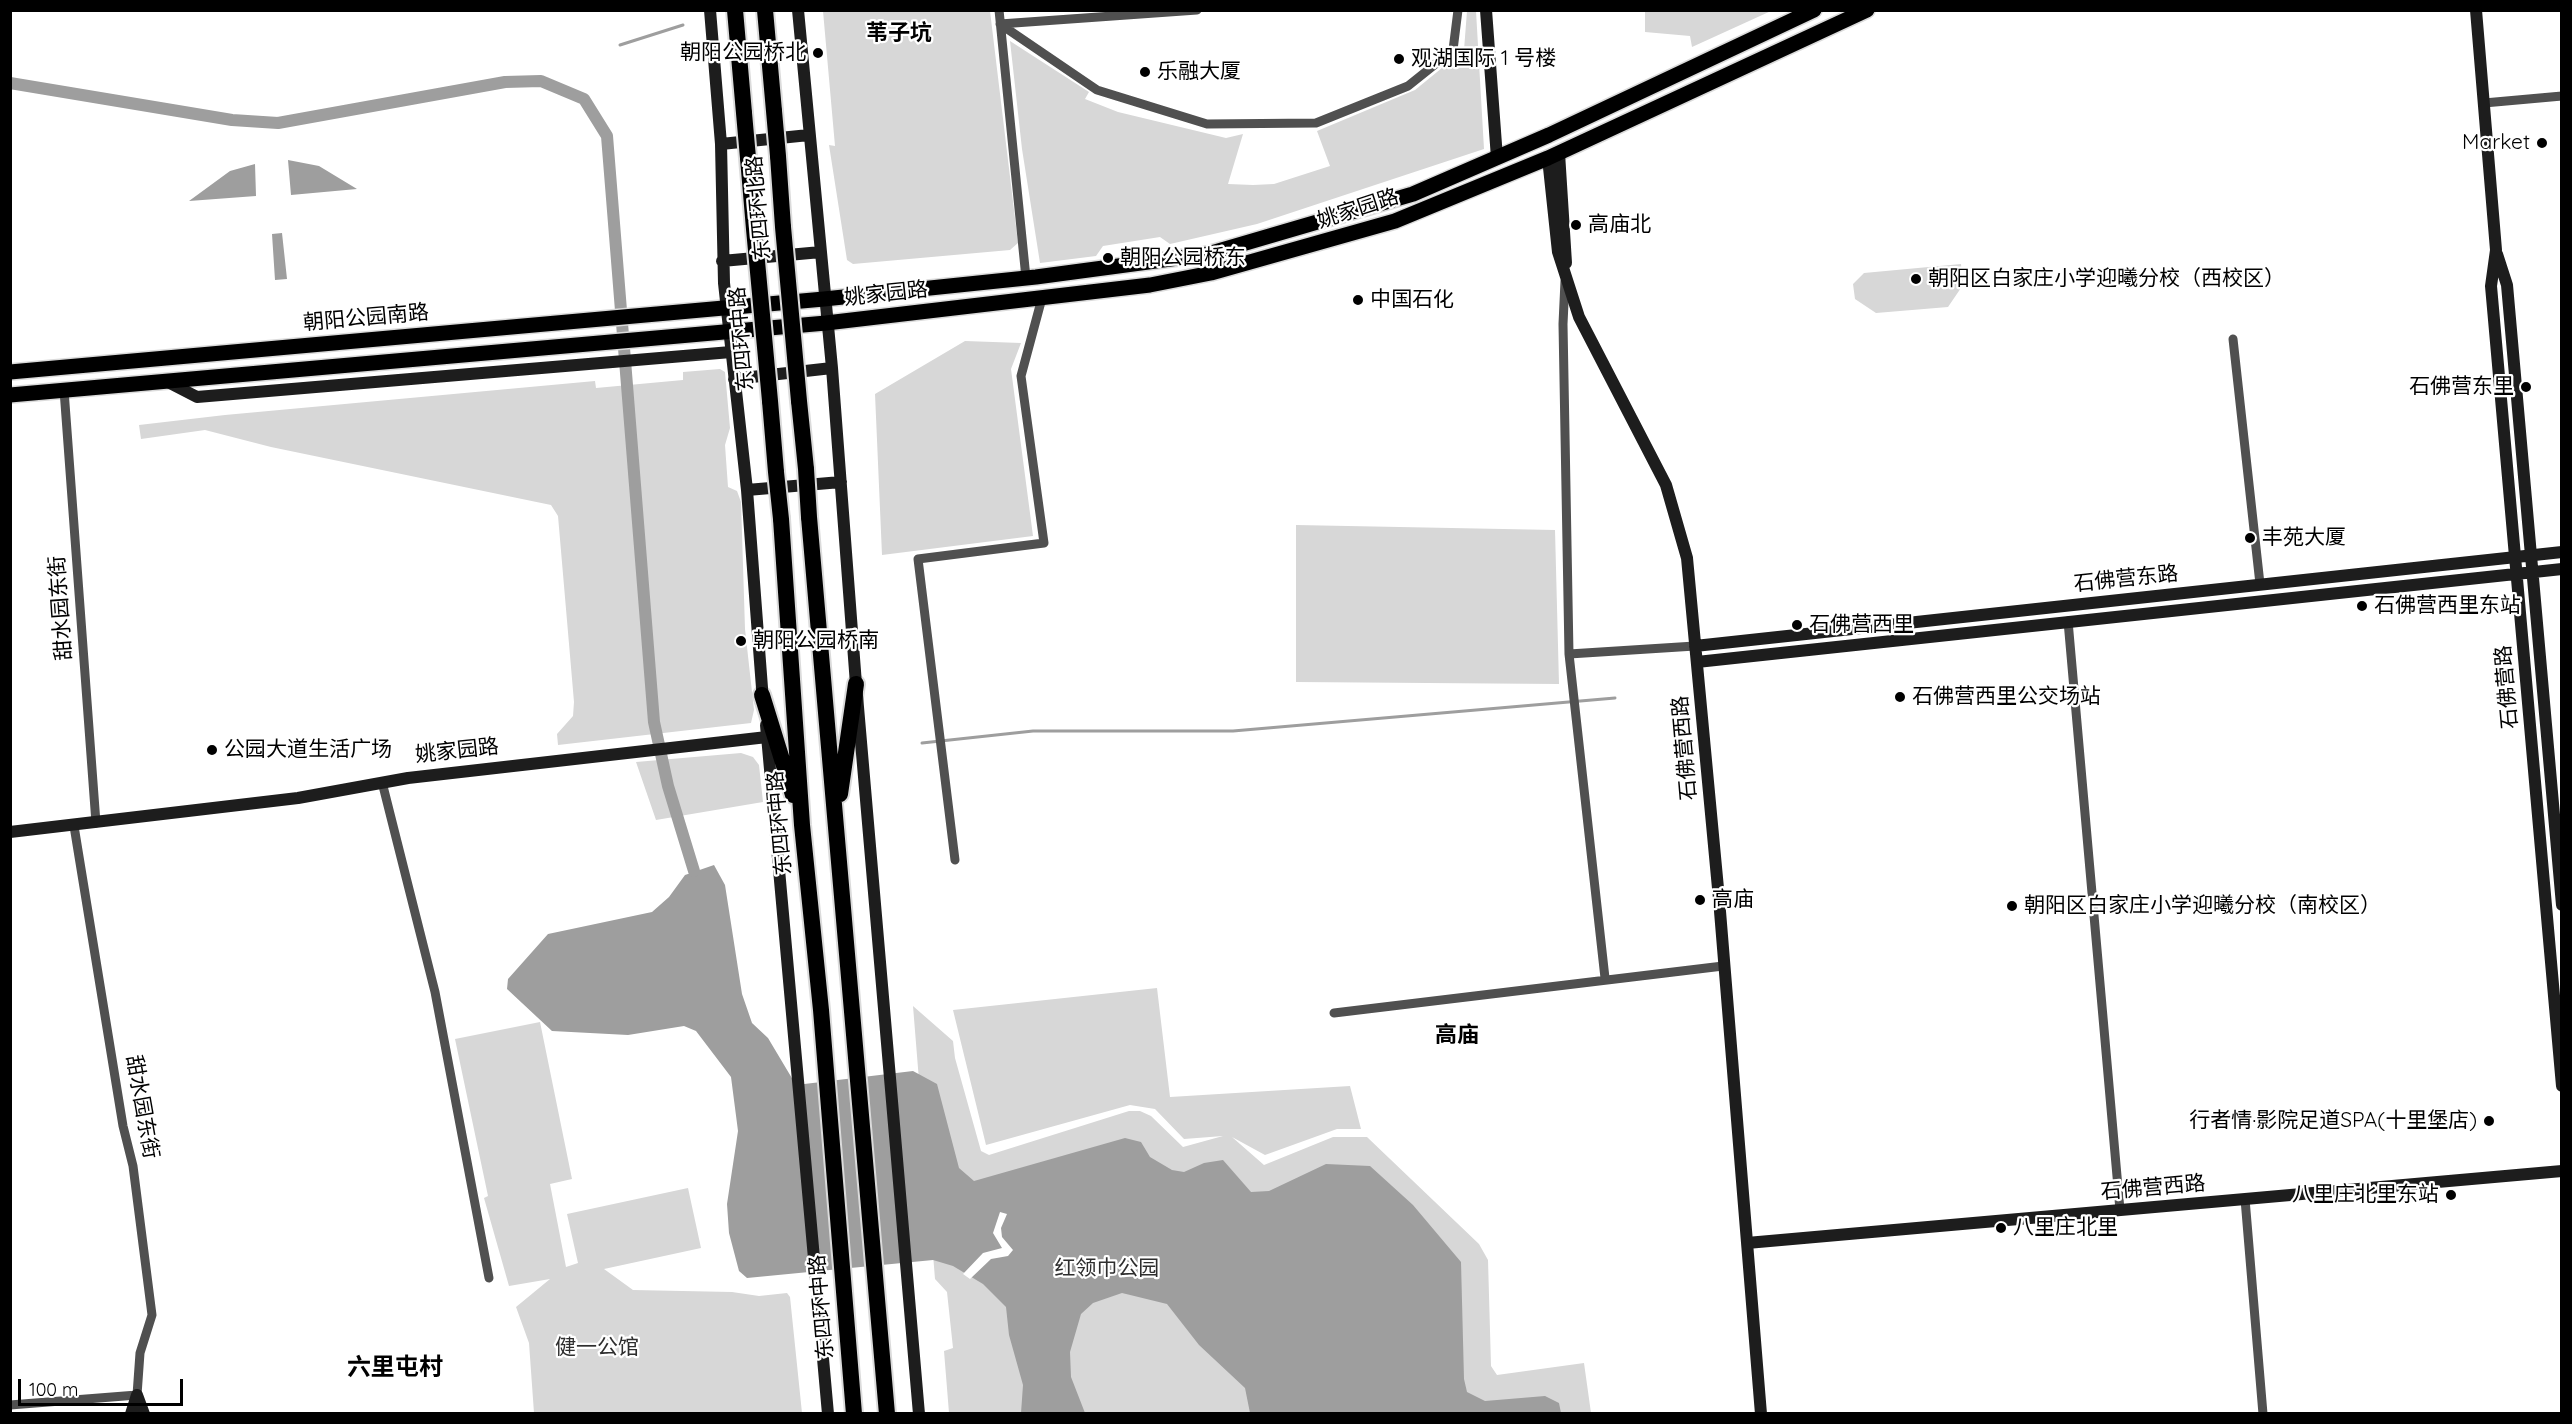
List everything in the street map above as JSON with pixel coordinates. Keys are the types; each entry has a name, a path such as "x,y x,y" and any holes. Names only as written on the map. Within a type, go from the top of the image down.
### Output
{"highway":[{"name":"东四环北路","path":"735,10 754,229"},
{"name":"东四环北路","path":"765,10 836,821"},
{"name":"东四环中路","path":"754,229 781,519 802,825 821,1010 854,1413"},
{"path":"856,684 836,821 887,1413"},
{"path":"762,695 802,825"}],"main road":[{"name":"姚家园路","path":"726,308 1026,278 1208,254 1413,194 1497,158 1814,10"},
{"name":"姚家园路","path":"728,332 1150,285 1211,273 1292,251 1395,221 1554,156 1867,10"},
{"name":"朝阳公园南路","path":"10,372 726,308"},
{"path":"10,395 728,332"}],"street":[{"name":"东四环北路","path":"710,10 721,144 722,261 728,332"},
{"path":"798,10 832,368 856,684 919,1413"},
{"path":"999,10 1026,278"},
{"path":"1000,24 1197,10"},
{"path":"1000,24 1097,90 1207,124 1316,123 1408,86 1453,50 1458,10"},
{"path":"1486,10 1497,158"},
{"name":"石佛营路","path":"2476,10 2496,250 2491,286 2562,1086"},
{"path":"2484,103 2562,96"},
{"path":"721,144 809,135"},
{"name":"石佛营西路","path":"1554,156 1558,252 1565,276 1579,317 1666,485 1687,558 1761,1413"},
{"name":"石佛营路","path":"2496,250 2507,285 2562,905"},
{"path":"722,261 821,252"},
{"path":"1565,276 1563,324 1569,654 1605,978"},
{"path":"955,860 918,559 1044,543 1021,376 1042,298"},
{"name":"东四环中路","path":"728,332 747,490 759,627 762,695 828,1413"},
{"path":"2233,339 2260,584"},
{"path":"165,381 197,398 730,352"},
{"path":"734,379 832,368"},
{"name":"甜水园东街","path":"64,390 96,823"},
{"path":"747,490 841,482"},
{"name":"石佛营东路","path":"1695,646 2562,552"},
{"name":"石佛营东路","path":"1697,662 2562,569"},
{"path":"2068,621 2120,1210"},
{"path":"1569,654 1695,646"},
{"name":"姚家园路","path":"10,832 298,798 382,782 767,737"},
{"path":"382,782 435,992 489,1278"},
{"name":"甜水园东街","path":"74,826 123,1126 133,1166 152,1315 140,1353 137,1395 131,1413"},
{"path":"1334,1013 1605,978 1724,966"},
{"name":"石佛营西路","path":"1747,1243 2562,1171"},
{"path":"2246,1199 2263,1413"},
{"path":"10,1404 137,1395"},
{"name":"甜水园东街","path":"137,1395 144,1413"}],"green space":[{"path":"1645,10 1771,11 1692,47 1690,36 1645,32"},
{"path":"823,11 990,11 1018,243 1010,250 853,264 847,260 829,145 835,146"},
{"path":"1467,11 1476,11 1484,149 1257,224 1170,244 1160,237 1103,246 1096,256 1040,263 1022,149 1010,41 1089,92 1085,99 1118,112 1226,138 1243,134 1228,184 1274,184 1330,166 1317,131 1415,90 1464,50"},
{"path":"1961,264 1963,285 1948,307 1876,313 1855,299 1853,284 1864,273"},
{"path":"965,341 1021,343 1011,369 1033,536 882,555 875,394"},
{"path":"720,369 725,372 730,428 725,445 728,487 737,491 741,502 745,629 754,710 751,723 558,745 557,734 573,716 574,702 558,516 551,505 271,447 205,430 141,439 139,425 595,381 596,388 683,380 683,372"},
{"path":"1296,525 1555,530 1559,684 1296,682"},
{"path":"741,753 753,757 759,765 763,802 656,820 636,762"},
{"name":"红领巾公园","path":"1157,988 1170,1097 1350,1086 1361,1129 1337,1129 1265,1155 1232,1137 1264,1165 1333,1137 1367,1137 1479,1244 1488,1260 1491,1366 1497,1375 1584,1363 1591,1413 949,1413 944,1351 953,1348 947,1292 935,1279 913,1006 953,1041 955,1058 981,1151 989,1155 1129,1111 1140,1111 1151,1116 1183,1147 1223,1136 1184,1139 1155,1109 1130,1105 986,1145 953,1010"},
{"name":"健一公馆","path":"540,1022 572,1179 550,1184 566,1267 578,1263 567,1214 688,1188 701,1248 604,1269 633,1290 732,1292 759,1296 787,1293 790,1297 802,1413 534,1413 529,1343 516,1307 550,1279 509,1286 484,1198 488,1196 455,1039"}],"shaded area":[{"path":"288,160 319,166 357,189 291,195"},
{"path":"255,164 256,196 189,201 230,171"},
{"path":"282,233 287,279 275,280 272,234"},
{"name":"红领巾公园","path":"714,865 725,885 742,994 752,1023 768,1038 796,1085 913,1071 937,1084 959,1168 974,1181 1125,1138 1141,1142 1150,1157 1172,1170 1184,1172 1204,1163 1223,1160 1251,1192 1269,1191 1326,1164 1370,1166 1413,1205 1461,1262 1464,1379 1467,1392 1485,1401 1545,1396 1559,1403 1561,1413 1250,1413 1245,1388 1199,1345 1167,1304 1122,1293 1093,1303 1081,1314 1070,1352 1071,1377 1085,1413 1021,1413 1023,1385 1009,1335 1006,1307 983,1284 953,1266 933,1260 747,1278 739,1271 729,1233 727,1204 738,1131 731,1077 696,1031 684,1026 628,1035 552,1031 507,989 508,979 548,934 652,912 669,897 685,875"}],"pier":[{"path":"1000,1212 1007,1214 1001,1228 1002,1237 1013,1250 1008,1256 991,1259 970,1279 963,1274 983,1253 1002,1248 993,1233"}],"waterway":[{"path":"620,45 683,25"},
{"path":"10,83 232,120 278,123 505,82 541,81 584,99 607,136 654,722 668,786 694,871"},
{"path":"922,743 1033,731 1233,731 1615,698"}],"place":[{"name":"朝阳公园桥北","path":"818,53"},
{"name":"观湖国际 1 号楼","path":"1399,59"},
{"name":"乐融大厦","path":"1145,72"},
{"name":"Market","path":"2542,143"},
{"name":"高庙北","path":"1576,225"},
{"name":"朝阳公园桥东","path":"1108,258"},
{"name":"朝阳区白家庄小学迎曦分校（西校区）","path":"1916,279"},
{"name":"中国石化","path":"1358,300"},
{"name":"石佛营东里","path":"2526,387"},
{"name":"丰苑大厦","path":"2250,538"},
{"name":"石佛营西里东站","path":"2362,606"},
{"name":"石佛营西里","path":"1797,625"},
{"name":"朝阳公园桥南","path":"741,641"},
{"name":"石佛营西里公交场站","path":"1900,697"},
{"name":"公园大道生活广场","path":"212,750"},
{"name":"高庙","path":"1700,900"},
{"name":"朝阳区白家庄小学迎曦分校（南校区）","path":"2012,906"},
{"name":"行者情·影院足道SPA(十里堡店)","path":"2489,1121"},
{"name":"八里庄北里东站","path":"2451,1195"},
{"name":"八里庄北里","path":"2001,1228"}],"district":[{"name":"苇子坑","path":"899,33"},
{"name":"高庙","path":"1457,1035"},
{"name":"六里屯村","path":"395,1368"}]}
